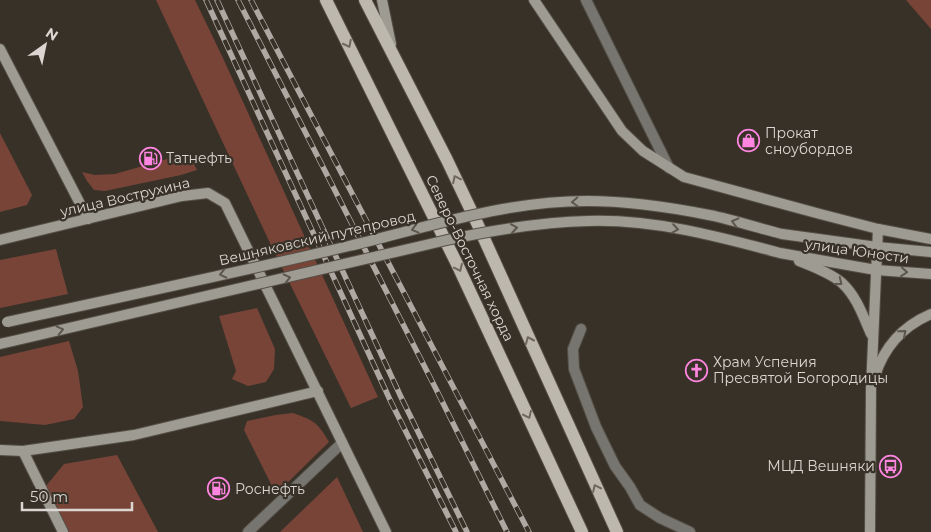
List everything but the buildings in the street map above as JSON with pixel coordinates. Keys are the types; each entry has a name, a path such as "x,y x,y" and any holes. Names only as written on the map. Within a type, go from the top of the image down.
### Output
{"main road":[{"name":"Северо-Восточная хорда","path":"326,0 458,266 582,532"},
{"name":"Северо-Восточная хорда","path":"365,0 477,223 617,532"},
{"path":"382,0 393,55"},
{"path":"534,0 622,130 643,151 669,168 684,177 820,214 878,229 931,239"},
{"path":"0,48 88,219"},
{"name":"улица Вострухина","path":"0,240 182,196 208,193 225,203 386,532"},
{"name":"Вешняковский путепровод","path":"4,323 349,246 458,218 529,204 586,201 644,204 710,215 782,234"},
{"path":"0,344 448,240 534,224 589,220 641,223 709,234 780,253 815,267 841,282 852,295 873,338"},
{"path":"870,532 871,389 878,229"},
{"name":"улица Юности","path":"782,234 931,252"},
{"name":"улица Юности","path":"780,253 876,270 931,274"},
{"path":"871,389 878,366 888,348 902,332 931,314"},
{"path":"0,450 23,451 134,435 318,391"},
{"path":"23,451 63,532"}],"street":[{"path":"586,0 669,168"},
{"path":"581,329 573,349 574,369 596,427 615,466 640,505 660,518 690,532"},
{"path":"248,532 342,443"}],"shaded area":[{"path":"156,0 195,0 378,397 351,408 270,243"},
{"path":"906,0 931,0 931,29"},
{"path":"0,133 32,195 27,205 0,212"},
{"path":"188,153 197,170 105,191 94,190 82,172 95,175 115,174"},
{"path":"56,249 68,294 0,308 0,260"},
{"path":"257,308 275,349 274,369 266,382 248,386 232,379 236,371 219,316"},
{"path":"69,341 78,371 83,407 74,419 45,425 0,421 0,357"},
{"path":"293,413 315,423 329,442 276,494 244,430 247,421"},
{"path":"117,455 158,532 68,532 46,486 64,464"},
{"path":"337,477 363,532 280,532"}],"railway":[{"path":"206,0 391,402 456,532"},
{"path":"217,0 401,397 467,532"},
{"path":"238,0 507,532"},
{"path":"251,0 529,532"}],"place":[{"name":"Прокат сноубордов","path":"749,141"},
{"name":"Татнефть","path":"150,158"},
{"name":"Храм Успения Пресвятой Богородицы","path":"697,370"},
{"name":"МЦД Вешняки","path":"891,466"},
{"name":"Роснефть","path":"219,489"}]}
